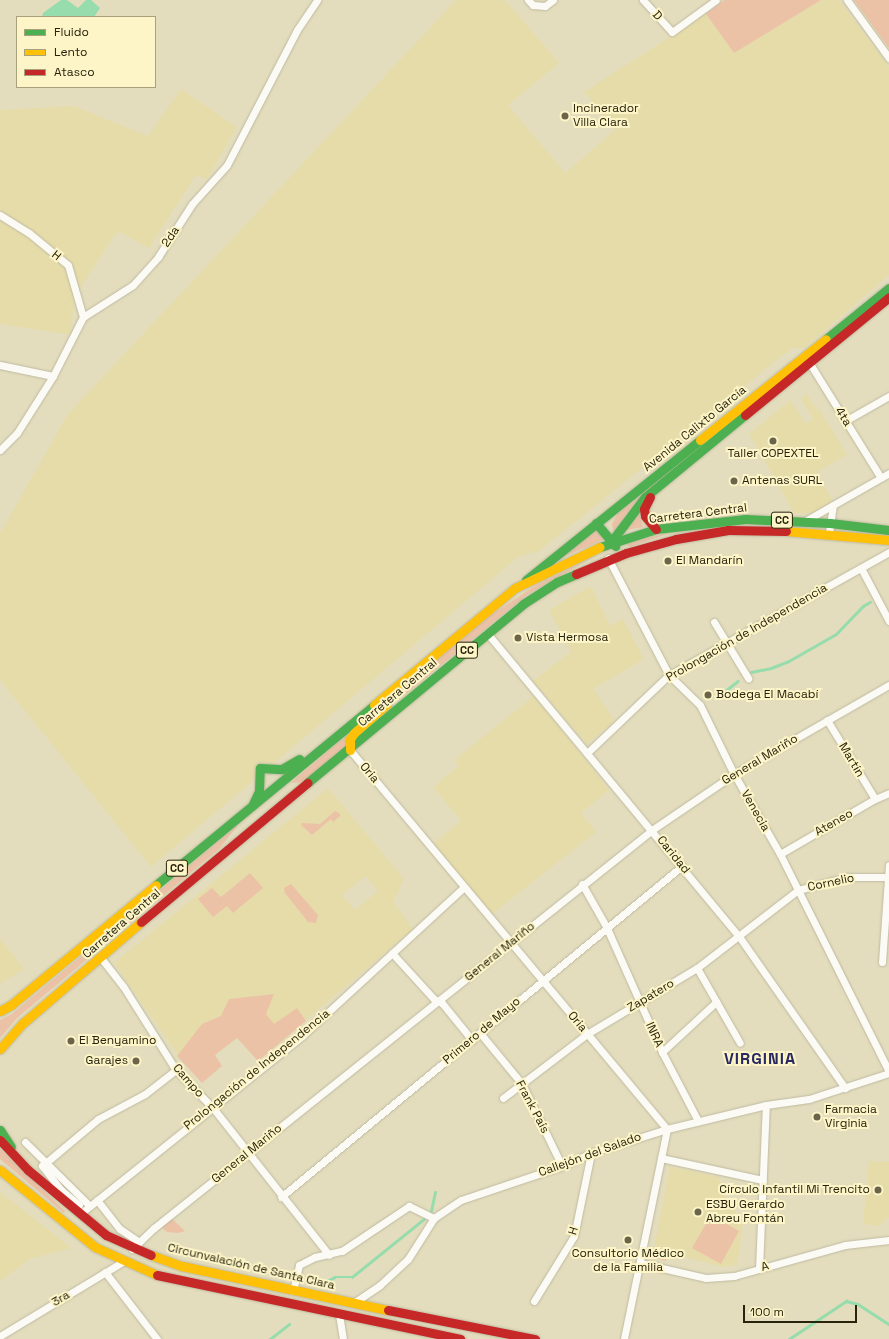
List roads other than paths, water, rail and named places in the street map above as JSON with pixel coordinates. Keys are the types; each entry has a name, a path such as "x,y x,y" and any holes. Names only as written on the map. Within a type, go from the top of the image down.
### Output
{"main road":[{"name":"Avenida Calixto García","path":"515,588 888,295"},
{"name":"Avenida Calixto García","path":"557,582 598,559 645,497 807,359"},
{"path":"656,529 648,523 644,509 658,486"},
{"path":"745,519 745,529"},
{"name":"Carretera Central","path":"0,1011 12,1005 515,588 611,542 656,529 674,526 745,519 805,521 885,529"},
{"path":"596,523 611,542 626,552"},
{"path":"674,526 676,539"},
{"name":"Carretera Central","path":"1,1049 23,1023 283,804 350,750 487,633 523,604 557,582 608,558 626,552 676,539 745,529 829,533 885,539"},
{"path":"350,750 350,739 354,733 392,700 412,673"},
{"path":"250,807 259,790 260,768 287,767 315,748 326,745"},
{"path":"272,789 283,804"},
{"path":"0,1130 21,1162"},
{"name":"Circunvalación de Santa Clara","path":"0,1140 21,1162 85,1210 106,1235 132,1249 182,1266 293,1291 355,1302 535,1339"},
{"path":"0,1170 95,1247 122,1262 177,1281 460,1339"}],"street":[{"name":"2da","path":"83,317 134,285 158,257 192,204 227,165 297,30 317,0"},
{"path":"528,0 533,5 545,6 553,0"},
{"name":"D","path":"643,0 672,32 716,0"},
{"path":"847,0 889,58"},
{"name":"H","path":"0,215 24,230 68,265 83,317"},
{"path":"0,450 18,433 53,376 83,317"},
{"name":"4ta","path":"807,359 881,478"},
{"path":"0,365 53,376"},
{"path":"845,420 889,396"},
{"path":"805,521 889,473"},
{"path":"829,533 832,505"},
{"path":"880,557 884,550 885,529"},
{"name":"Prolongación de Independencia","path":"587,753 669,675 889,552"},
{"name":"Venecia","path":"608,558 669,675 700,705 734,774 780,854 889,1073"},
{"path":"861,568 889,621"},
{"path":"714,622 725,643 748,678"},
{"name":"Caridad","path":"487,633 738,935 845,1088"},
{"name":"General Mariño","path":"132,1249 248,1153 511,943 582,884 652,830 734,774 889,684"},
{"name":"Martín","path":"827,720 874,799"},
{"name":"Oria","path":"350,750 667,1129"},
{"name":"Ateneo","path":"780,854 874,799 889,793"},
{"path":"882,962 889,865"},
{"name":"Primero de Mayo","path":"281,1197 472,1040 606,926 682,866"},
{"name":"Cornelio","path":"798,890 848,877 888,877"},
{"name":"INRA","path":"582,884 606,926 662,1052 698,1121"},
{"name":"Prolongación de Independencia","path":"85,1210 302,1036 464,887"},
{"name":"Zapatero","path":"503,1098 588,1034 697,968 798,890"},
{"path":"392,953 438,1001 472,1040"},
{"name":"Campo","path":"101,958 124,986 176,1070 213,1108 281,1197 329,1255"},
{"path":"697,968 740,1043"},
{"path":"662,1052 716,1002"},
{"name":"Frank País","path":"480,1033 522,1084 562,1166"},
{"path":"85,1210 61,1190 42,1166 98,1119 145,1094 176,1070"},
{"name":"Callejón del Salado","path":"355,1302 380,1285 408,1259 434,1218 461,1200 562,1166 591,1153 667,1129 766,1105 809,1099 889,1073"},
{"path":"759,1269 766,1105"},
{"path":"624,1339 667,1129"},
{"path":"25,1142 46,1162"},
{"name":"H","path":"534,1301 574,1236 591,1153"},
{"path":"661,1158 763,1180"},
{"path":"97,1200 120,1230 139,1242"},
{"path":"293,1291 299,1265 315,1257 342,1251 409,1206 434,1218"},
{"name":"A","path":"640,1263 706,1278 734,1276 845,1245 889,1240"},
{"name":"3ra","path":"0,1336 122,1262"},
{"path":"105,1272 157,1339"},
{"path":"339,1314 343,1339"}],"waterway":[{"path":"751,672 771,668 787,662 836,634 863,606 870,602"},
{"path":"725,691 738,681"},
{"path":"431,1211 435,1192"},
{"path":"323,1283 335,1277 352,1277 424,1219"},
{"path":"789,1339 846,1301 858,1304 889,1324"},
{"path":"270,1339 289,1324"}],"place":[{"name":"Incinerador Villa Clara","path":"565,116"},
{"name":"Taller COPEXTEL","path":"773,441"},
{"name":"Antenas SURL","path":"734,481"},
{"name":"El Mandarín","path":"668,561"},
{"name":"Vista Hermosa","path":"518,638"},
{"name":"Bodega El Macabí","path":"708,695"},
{"name":"El Benyamino","path":"71,1041"},
{"name":"Garajes","path":"136,1061"},
{"name":"Farmacia Virginia","path":"817,1117"},
{"name":"Círculo Infantil Mi Trencito","path":"878,1190"},
{"name":"ESBU Gerardo Abreu Fontán","path":"698,1212"},
{"name":"Consultorio Médico de la Familia","path":"628,1240"}],"district":[{"name":"VIRGINIA","path":"760,1059"}]}
